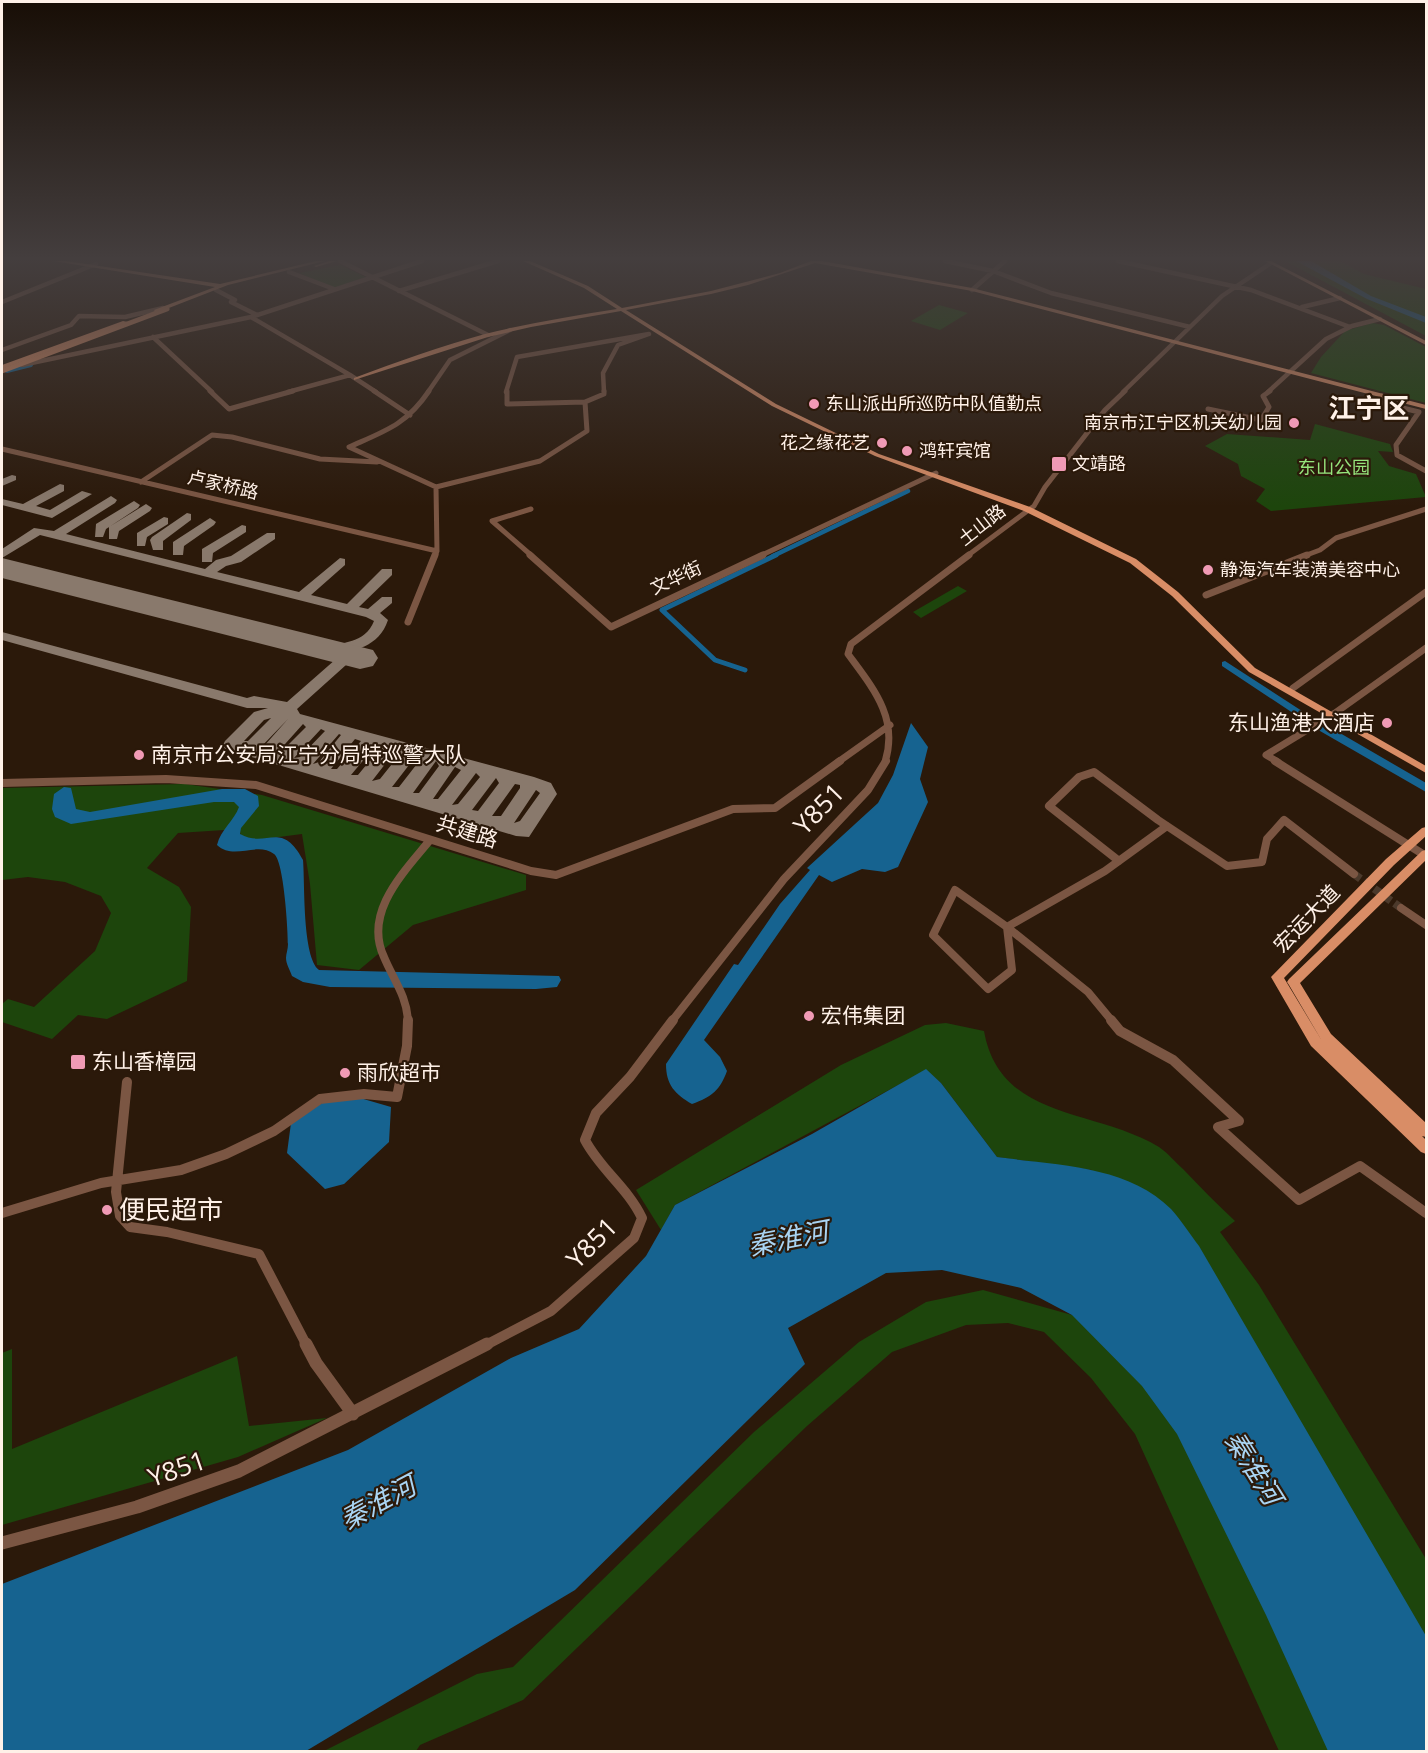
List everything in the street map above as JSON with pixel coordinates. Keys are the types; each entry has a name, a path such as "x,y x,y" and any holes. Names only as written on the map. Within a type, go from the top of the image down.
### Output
{"main road":[{"path":"2,369 73,343"},
{"path":"356,379 459,343"},
{"path":"676,343 774,405 877,455 1031,508 1139,558 1182,593 1258,668 1293,688 1332,715 1426,764"},
{"path":"1184,343 1426,406"},
{"path":"1294,371 1426,406"},
{"path":"1031,508 1148,571 1252,670 1426,770"},
{"name":"宏运大道","path":"1426,831 1390,862 1277,977 1315,1042 1426,1148"},
{"name":"宏运大道","path":"1426,855 1293,982 1327,1038 1426,1131"}],"street":[{"path":"2,350 22,343"},
{"path":"2,369 126,343"},
{"path":"159,343 229,409 350,375"},
{"path":"298,343 410,415"},
{"path":"484,343 450,360 410,415 395,426 349,447 436,487 540,461 587,431 585,402"},
{"path":"602,343 557,347 517,357 505,397 507,404 585,402 604,394 603,373 618,345 624,343"},
{"name":"土山路","path":"890,725 884,705 848,654 851,644 1031,508 1105,410 1175,343"},
{"path":"1208,409 1261,420 1269,407 1263,396 1280,385 1321,343"},
{"path":"1382,396 1378,402 1419,412 1396,445 1397,454 1426,471"},
{"path":"141,482 212,435 232,437 320,459 383,462"},
{"name":"卢家桥路","path":"2,449 437,551"},
{"name":"文华街","path":"531,509 492,521 611,627 934,474"},
{"path":"408,622 437,551 436,487"},
{"path":"1206,595 1320,550 1336,538 1426,509"},
{"path":"1293,688 1426,592"},
{"path":"1426,648 1332,715 1266,755 1426,855"},
{"name":"共建路","path":"2,783 166,779 256,785 531,872 556,875 733,809 775,808 890,725"},
{"name":"Y851","path":"2,1543 137,1507 239,1472 551,1311 634,1238 642,1218 635,1200 593,1159 585,1140 593,1117 633,1074 751,916 809,850 864,795 881,769 890,747 890,725"},
{"path":"1119,861 1049,806 1079,777 1094,772 1167,826 1227,866 1262,862 1267,839 1284,820 1354,874"},
{"path":"1007,927 1119,861 1167,826"},
{"path":"2,1213 117,1180 181,1170 226,1154 274,1131 320,1099 364,1094 397,1097 406,1044 408,1015 405,997 379,949 379,915 391,890 430,840"},
{"path":"1007,927 1012,970 988,989 933,935 955,890 1007,927 1088,992 1120,1030 1173,1060 1239,1121 1218,1127 1299,1200 1360,1166 1426,1213"},
{"path":"1401,908 1426,924"},
{"path":"127,1082 117,1180 120,1216 130,1227 167,1232 259,1254 316,1364 353,1414"}],"green space":[{"path":"1334,343 1418,343 1426,347 1426,403 1311,373"},
{"name":"东山公园","path":"1315,424 1390,444 1393,452 1378,451 1389,466 1416,474 1426,497 1271,511 1256,501 1265,489 1241,476 1238,464 1205,446 1227,434 1310,440"},
{"path":"958,586 967,591 921,618 913,612"},
{"name":"东山香樟园","path":"185,784 262,795 526,875 526,890 413,925 359,970 317,965 310,884 302,834 241,842 240,829 178,833 147,868 179,887 191,907 187,981 107,1019 78,1015 52,1039 2,1022 2,1004 8,999 34,1007 95,951 111,913 101,896 65,882 28,877 2,880 2,788"},
{"path":"946,1023 984,1031 993,1060 1009,1082 1030,1097 1054,1108 1134,1135 1159,1147 1235,1221 1220,1232 1259,1285 1426,1559 1426,1751 1279,1751 1135,1434 1091,1378 1044,1332 1008,1323 966,1325 892,1352 807,1426 523,1700 420,1745 416,1751 322,1752 477,1674 513,1667 754,1432 859,1342 926,1302 983,1290 1072,1315 1092,1170 997,1157 941,1083 926,1070 675,1205 661,1230 636,1190 841,1065 925,1025"},
{"path":"12,1349 12,1449 237,1356 249,1426 327,1418 238,1457 2,1525 2,1353"}],"water":[{"path":"911,723 928,747 920,779 928,802 898,867 885,872 862,869 832,882 819,875 704,1040 720,1057 727,1071 714,1092 705,1099 692,1104 673,1088 668,1078 666,1064 734,964 738,965 780,904 810,870 807,868 878,803 893,775"},
{"path":"64,787 71,788 76,809 90,812 222,789 245,789 258,796 259,806 241,828 240,834 258,839 281,838 295,848 303,860 307,936 310,951 319,970 559,976 561,980 557,987 536,989 330,987 303,982 292,976 286,960 288,944 283,882 274,854 260,849 231,851 217,845 221,834 239,807 234,802 214,802 71,824 55,817 52,809 54,794"},
{"name":"秦淮河","path":"926,1069 941,1083 997,1157 1066,1165 1112,1175 1134,1183 1154,1194 1171,1209 1199,1246 1426,1636 1426,1751 1328,1751 1266,1615 1177,1434 1142,1386 1072,1315 1021,1288 942,1270 886,1273 788,1328 805,1364 575,1590 306,1751 2,1751 2,1584 348,1450 511,1358 579,1329 646,1256 675,1205 812,1134"},
{"path":"360,1098 391,1107 389,1142 344,1184 325,1189 287,1153 291,1123 322,1103"}],"waterway":[{"path":"7,371 31,365"},
{"path":"773,556 908,491"},
{"path":"745,670 715,660 662,610 776,555"},
{"path":"1225,664 1299,714 1426,788"}],"taxiway":[{"path":"2,483 12,478"},
{"path":"26,507 60,488"},
{"path":"2,502 52,514 86,494"},
{"path":"56,535 111,500"},
{"path":"99,534 100,527 134,505"},
{"path":"113,536 113,530 146,508"},
{"path":"158,547 156,540 187,517"},
{"path":"141,543 141,536 164,521"},
{"path":"178,552 177,545 210,522"},
{"path":"207,559 207,552 242,529"},
{"path":"2,554 38,531 301,597"},
{"path":"207,573 221,563 236,559 271,536"},
{"path":"301,597 340,562"},
{"path":"349,609 387,572"},
{"path":"301,597 349,609"},
{"path":"371,614 387,600"},
{"path":"349,609 371,614"},
{"path":"328,650 352,646 373,635 381,620 371,614"},
{"path":"2,636 247,703 254,701 281,705"},
{"path":"291,706 341,662"},
{"path":"240,748 231,745 259,716 291,706"},
{"path":"240,748 253,745 291,706"},
{"path":"260,754 270,750 297,721 291,711"},
{"path":"297,718 314,722"},
{"path":"280,760 287,756 314,728 314,722"},
{"path":"314,722 329,726"},
{"path":"297,765 306,761 333,732 329,726"},
{"path":"314,770 325,766 350,735 350,732 329,726"},
{"path":"357,734 367,737"},
{"path":"334,776 343,773 370,741 367,737"},
{"path":"355,782 364,779 389,748 387,742 367,737"},
{"path":"396,744 406,747"},
{"path":"375,788 386,783 408,755 406,747"},
{"path":"406,747 426,753"},
{"path":"240,748 260,754"},
{"path":"396,794 405,791 428,761 426,753"},
{"path":"426,753 445,758"},
{"path":"260,754 280,760"},
{"path":"415,800 425,797 447,767 445,758"},
{"path":"445,758 466,764"},
{"path":"280,760 297,765"},
{"path":"435,806 444,803 469,771 466,764"},
{"path":"455,812 464,808 488,778 487,770 466,764"},
{"path":"297,765 314,770"},
{"path":"314,770 334,776"},
{"path":"497,773 506,775"},
{"path":"475,818 484,815 507,784 506,775"},
{"path":"506,775 528,781"},
{"path":"334,776 355,782"},
{"path":"497,824 507,820 528,789 528,781"},
{"path":"516,830 526,826 549,794 545,787 528,781"},
{"path":"355,782 375,788"},
{"path":"375,788 415,800"},
{"path":"415,800 435,806"},
{"path":"435,806 455,812"},
{"path":"455,812 475,818"},
{"path":"475,818 516,830"},
{"path":"516,830 523,832"}],"runway":[{"path":"2,568 360,658"}],"tunnel":[{"path":"1354,874 1401,908"}],"place":[{"name":"东山派出所巡防中队值勤点","path":"814,404"},
{"name":"南京市江宁区机关幼儿园","path":"1294,423"},
{"name":"花之缘花艺","path":"882,443"},
{"name":"鸿轩宾馆","path":"907,451"},
{"name":"文靖路","path":"1059,464"},
{"name":"静海汽车装潢美容中心","path":"1208,570"},
{"name":"东山渔港大酒店","path":"1387,723"},
{"name":"南京市公安局江宁分局特巡警大队","path":"139,755"},
{"name":"宏伟集团","path":"809,1016"},
{"name":"东山香樟园","path":"78,1062"},
{"name":"雨欣超市","path":"345,1073"},
{"name":"便民超市","path":"107,1210"}],"district":[{"name":"江宁区","path":"1369,409"}]}
